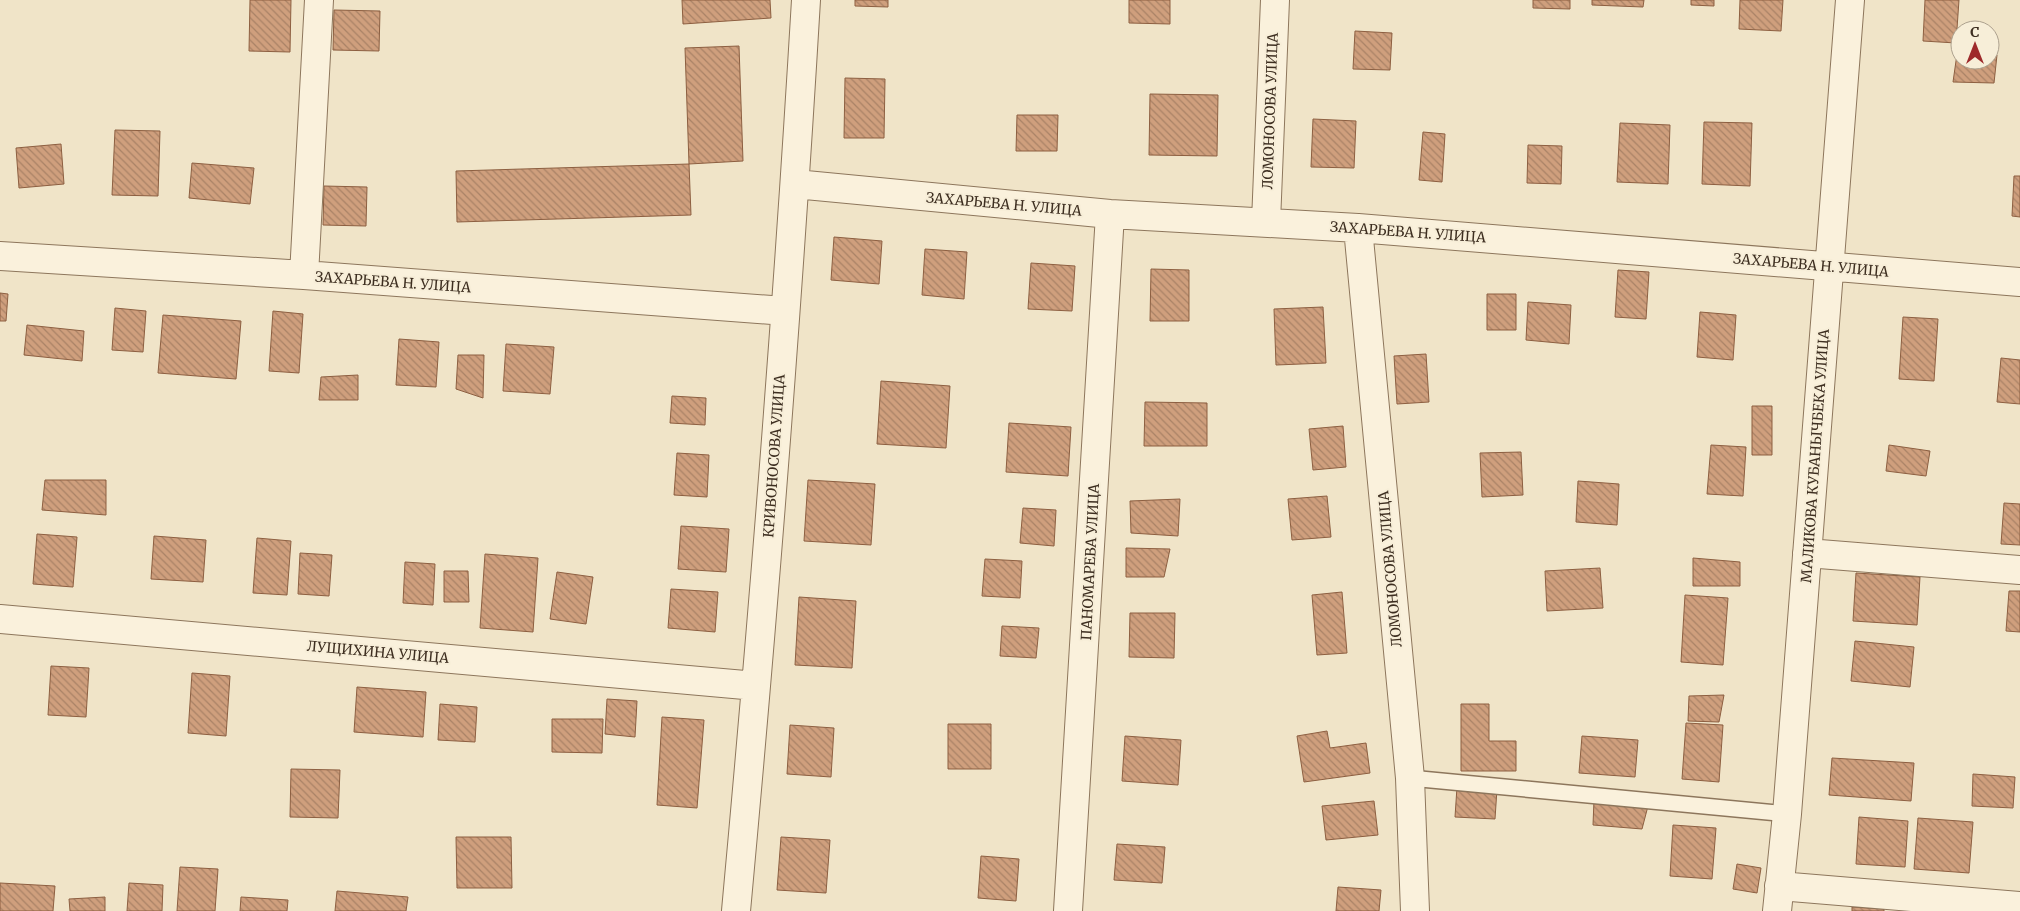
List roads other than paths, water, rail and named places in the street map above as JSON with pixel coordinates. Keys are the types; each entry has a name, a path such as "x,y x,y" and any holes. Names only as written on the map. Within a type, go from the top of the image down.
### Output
{"street":[{"path":"304,275 319,0"},
{"name":"КРИВОНОСОВА УЛИЦА","path":"736,911 756,686 795,184 806,0"},
{"name":"ЛОМОНОСОВА УЛИЦА","path":"1266,222 1275,0"},
{"name":"МАЛИКОВА КУБАНЫЧБЕКА УЛИЦА","path":"1778,898 1787,814 1850,0"},
{"name":"ЗАХАРЬЕВА Н. УЛИЦА","path":"795,184 1110,214 1358,228 2020,282"},
{"name":"ПАНОМАРЕВА УЛИЦА","path":"1068,911 1110,214"},
{"name":"ЛОМОНОСОВА УЛИЦА","path":"1358,228 1410,778 1415,911"},
{"name":"ЗАХАРЬЕВА Н. УЛИЦА","path":"0,256 304,275 785,312"},
{"path":"1807,554 2020,570"},
{"name":"ЛУЩИХИНА УЛИЦА","path":"0,619 756,686"},
{"path":"1778,898 2020,906"}],"lane":[{"path":"1410,778 1787,814"}]}
